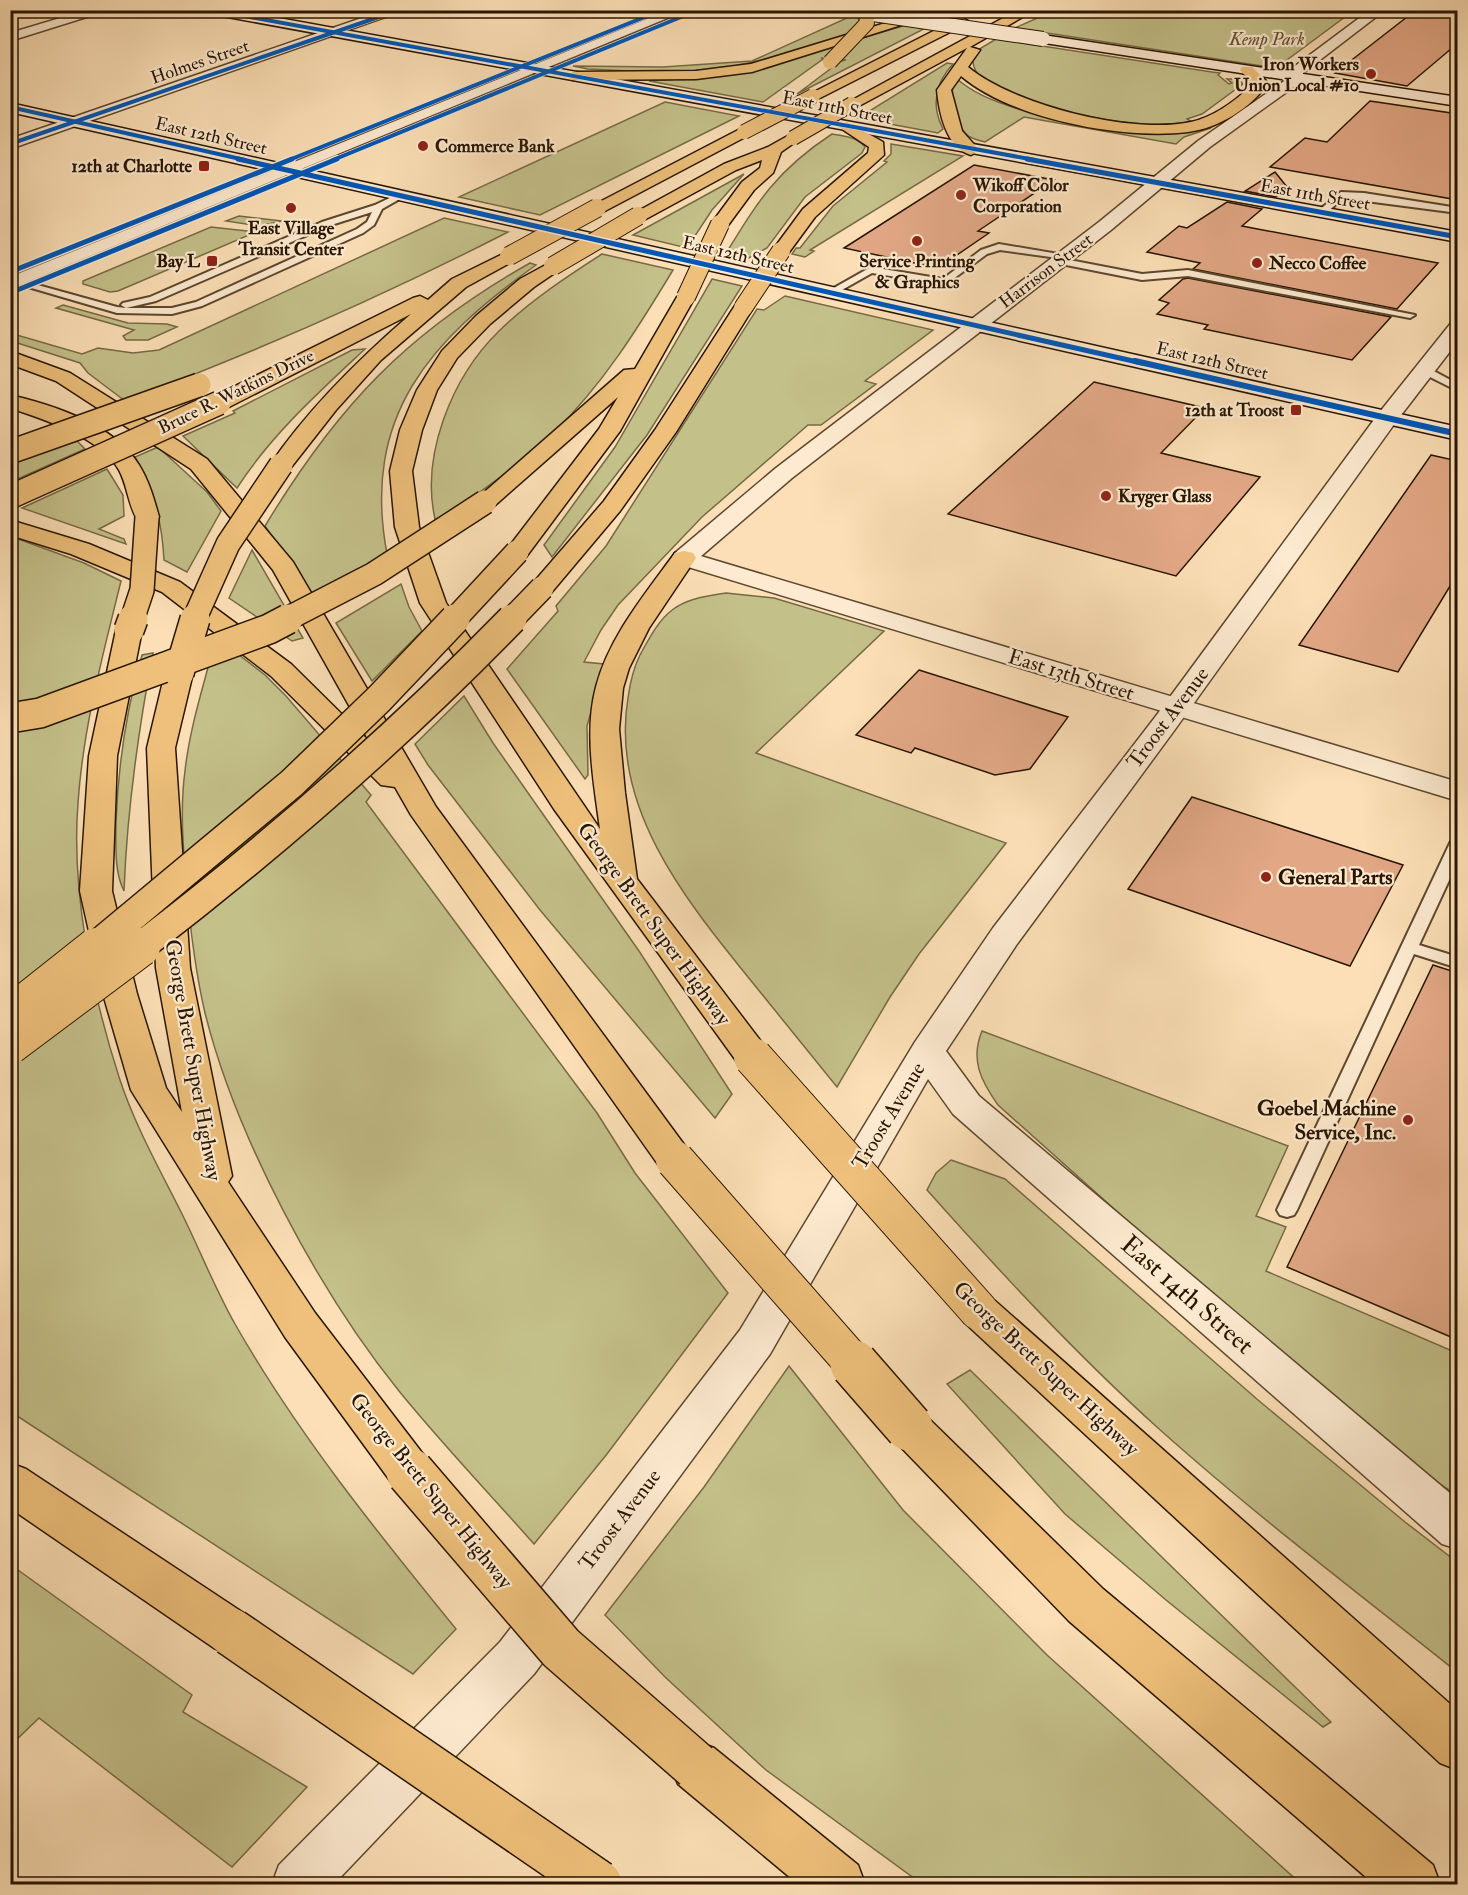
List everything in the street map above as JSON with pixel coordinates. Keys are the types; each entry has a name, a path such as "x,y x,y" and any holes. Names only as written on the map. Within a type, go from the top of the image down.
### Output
{"highway":[{"path":"573,76 696,75 742,69 943,10"},
{"name":"George Brett Super Highway","path":"1029,10 852,104 774,150 730,167 638,216 553,266 483,320 449,355 427,390 411,430 401,471 407,527 433,603 565,803 753,1057 979,1311 1458,1745"},
{"path":"825,65 867,22 859,12"},
{"name":"George Brett Super Highway","path":"839,1884 696,1766 561,1648 410,1472 300,1325 216,1193 173,968 161,748 191,627 228,544 281,465 328,405 374,356 459,283 597,208 974,14"},
{"path":"971,150 958,138 945,108 944,90 975,47 975,39"},
{"path":"960,68 969,78 996,94 1026,105 1066,116 1156,128 1189,127 1213,121 1256,91 1261,83 1247,70"},
{"path":"716,146 728,127 789,92"},
{"path":"10,1045 177,919 330,794 441,693 542,588 612,506 665,432 743,308 809,213 876,155 877,145 848,127"},
{"path":"10,1015 150,904 292,783 397,683 517,552 609,430 686,297 720,224 748,186 767,170 774,150"},
{"name":"Bruce R. Watkins Drive","path":"10,497 219,403 351,334 459,283"},
{"path":"10,452 351,334"},
{"path":"10,718 40,713 269,629 374,574 485,502 562,437 654,352"},
{"path":"10,357 63,377 199,464 284,567 422,809 675,1160 909,1427 1086,1605 1414,1884"},
{"path":"10,401 52,415 97,437 127,463 147,517 141,590 129,630 103,756 96,891 120,994 148,1090 216,1193"},
{"path":"10,527 80,549 171,587 281,670 422,809"},
{"path":"622,880 607,755 606,706 615,672 633,633 684,558"},
{"path":"10,1483 598,1884"}],"street":[{"path":"10,38 103,10"},
{"name":"East 11th Street","path":"211,10 1458,237"},
{"name":"Holmes Street","path":"10,144 399,10"},
{"path":"13,283 539,70 681,10"},
{"name":"Harrison Street","path":"684,558 784,473 1062,258 1203,144 1237,123 1297,78 1296,72 1379,10"},
{"path":"859,12 1458,102"},
{"name":"East 12th Street","path":"10,107 1458,434"},
{"name":"Troost Avenue","path":"298,1884 517,1658 755,1342 927,1051 1005,936 1177,707 1387,418 1458,327"},
{"name":"East 13th Street","path":"684,558 1458,792"},
{"name":"East 14th Street","path":"927,1051 966,1105 1458,1529"}],"lane":[{"path":"1322,213 1341,195 1364,196 1458,211"},
{"path":"98,305 132,304 153,299 324,224 378,207 401,196"},
{"path":"13,283 98,305 143,312 188,308 360,231 371,223 378,207"},
{"path":"831,293 871,270 945,282 984,252 999,247 1062,258 1142,277 1188,273 1410,315"},
{"path":"1424,370 1458,388"},
{"path":"1287,1210 1458,843"},
{"path":"1409,947 1458,963"}],"green space":[{"name":"Kemp Park","path":"1053,11 1353,11 1276,68 1015,28"},
{"path":"946,13 953,14 797,94 841,61 846,60 821,58 823,59 763,102 649,81 709,77 762,68"},
{"path":"849,17 857,17 860,21 847,36 785,55 730,67 670,73 588,69 573,66 663,67 752,61"},
{"path":"996,39 1220,73 1218,75 1229,84 1232,83 1227,79 1238,79 1243,84 1202,114 1187,119 1192,122 1147,124 1101,119 1044,106 994,87 978,74 973,60 981,48"},
{"path":"947,63 953,64 942,79 937,95 937,112 943,129 938,133 858,118"},
{"path":"956,78 978,93 1005,105 1036,113 1102,123 1193,130 1211,128 1184,137 1176,144 1024,117 985,142 968,136 958,122 952,99"},
{"path":"665,102 739,116 540,215 459,197"},
{"path":"832,134 858,141 865,147 862,153 805,197 767,248 745,260 725,255 770,188 797,160"},
{"path":"891,144 963,156 810,250 814,251 805,257 792,254 796,248 800,248 833,206 887,162 884,161 891,154"},
{"path":"744,174 712,210 687,248 633,235"},
{"path":"239,216 282,221 259,226 226,221"},
{"path":"444,218 508,232 414,279 319,322 125,401 88,373 80,363 11,341 10,333 82,354 98,348 133,353 159,350"},
{"path":"211,227 256,232 118,291 110,292 83,284 83,281"},
{"path":"602,254 673,270 618,356 571,415 525,457 436,523 432,498 432,472 436,445 454,395 467,371 482,350 511,320 549,290"},
{"path":"530,263 536,265 498,293 465,322 436,353 412,386 395,421 385,461 382,505 387,554 314,596 265,526 292,483 348,408 411,345 486,289"},
{"path":"712,279 742,286 647,435 552,557 544,545 615,447"},
{"path":"785,296 933,330 865,381 876,384 821,425 808,425 702,517 618,605 584,662 604,664 587,726 588,775 585,779 507,669 558,611 556,606 606,546 757,309 764,310"},
{"path":"63,305 128,323 167,324 177,327 148,340 126,340 123,336 134,330 56,308"},
{"path":"365,349 280,432 237,488 183,436 235,413 233,411 352,350"},
{"path":"77,441 85,449 11,482 10,464"},
{"path":"158,447 207,492 221,511 187,572 164,560 156,507 135,457"},
{"path":"107,469 123,495 124,516 99,529 124,539 126,544 22,508"},
{"path":"10,536 84,563 121,581 84,747 77,837 81,906 86,942 109,1045 132,1112 235,1324 311,1443 456,1629 413,1674 11,1412"},
{"path":"252,550 303,638 292,641 229,598"},
{"path":"401,584 409,607 422,631 372,681 336,623"},
{"path":"726,593 774,598 884,631 756,753 1006,843 919,954 890,997 837,1087 724,947 677,882 657,848 641,813 630,776 625,738 628,698 632,676 640,655 656,627 672,610 694,599"},
{"path":"216,637 265,675 286,696 371,795 366,802 597,1113 635,1173 728,1293 607,1454 534,1544 399,1391 339,1308 311,1261 259,1161 219,1061 205,1013 193,948 182,813 183,785 190,737"},
{"path":"153,653 134,772 124,891 117,867 116,849 121,759 131,697 142,655"},
{"path":"464,696 493,743 639,951 732,1094 715,1118 540,910 428,765 415,744"},
{"path":"982,1031 1288,1146 1256,1216 1286,1227 1266,1271 1457,1353 1457,1495 1433,1480 1256,1336 998,1105 982,1079 977,1061"},
{"path":"951,1160 1005,1179 1258,1400 1405,1522 1457,1562 1457,1672 1194,1460 1068,1342 927,1190 936,1173"},
{"path":"789,1366 903,1510 1047,1655 1301,1884 922,1884 766,1770 665,1677 605,1615 704,1487"},
{"path":"970,1370 1331,1722 1323,1727 1166,1600 1065,1514 947,1384"},
{"path":"11,1565 192,1695 183,1712 307,1787 232,1867 39,1718 11,1745"}],"building":[{"path":"1416,10 1458,10 1458,43 1407,86 1335,73"},
{"path":"1370,101 1458,114 1458,200 1270,167 1305,138 1327,142"},
{"path":"974,165 1054,180 978,231 989,233 938,268 844,248"},
{"path":"1275,172 1287,187 1276,197 1245,191"},
{"path":"1227,202 1262,209 1242,226 1438,263 1397,309 1193,269 1200,263 1147,252 1179,226 1187,228"},
{"path":"1188,278 1391,317 1352,360 1204,329 1208,325 1157,314 1169,303 1159,300 1183,279"},
{"name":"Kryger Glass","path":"1094,382 1205,408 1161,453 1260,477 1176,576 948,514"},
{"path":"1431,455 1458,461 1458,573 1398,672 1299,645"},
{"path":"919,670 1068,717 1030,769 995,775 915,748 911,753 856,735"},
{"name":"General Parts","path":"1192,797 1403,865 1350,966 1128,889"},
{"name":"Goebel Machine Service, Inc.","path":"1433,965 1458,973 1458,1340 1287,1267"}],"cycle path":[{"path":"211,10 1458,237"},
{"path":"10,144 399,10"},
{"path":"10,272 662,10"},
{"path":"10,293 698,10"},
{"path":"10,107 1458,434"}],"place":[{"name":"Iron Workers Union Local #10","path":"1371,74"},
{"name":"Commerce Bank","path":"423,146"},
{"name":"12th at Charlotte","path":"204,166"},
{"name":"Wikoff Color Corporation","path":"961,195"},
{"name":"East Village Transit Center","path":"291,208"},
{"name":"Service Printing & Graphics","path":"917,241"},
{"name":"Bay L","path":"212,261"},
{"name":"Necco Coffee","path":"1257,263"},
{"name":"12th at Troost","path":"1296,410"},
{"name":"Kryger Glass","path":"1106,496"},
{"name":"General Parts","path":"1266,877"},
{"name":"Goebel Machine Service, Inc.","path":"1408,1120"}]}
